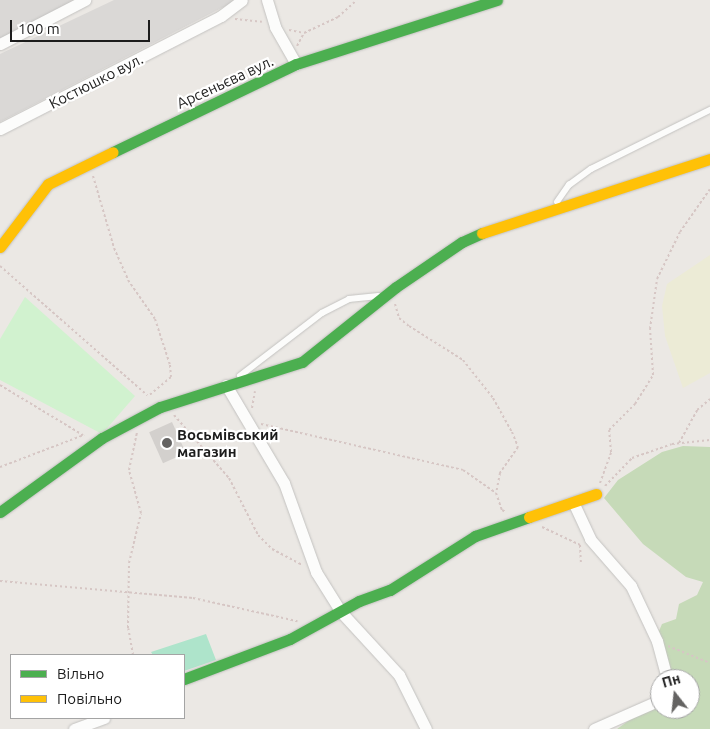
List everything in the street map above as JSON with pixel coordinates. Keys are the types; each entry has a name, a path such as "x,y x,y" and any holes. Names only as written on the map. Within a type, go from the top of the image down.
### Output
{"street":[{"path":"0,44 85,0"},
{"name":"Костюшко вул.","path":"0,129 220,16 242,0"},
{"path":"267,0 294,60"},
{"name":"Арсеньєва вул.","path":"0,247 48,184 294,60 497,0"},
{"path":"0,512 102,438 162,406 226,385 260,378 302,362 351,326 396,287 462,242 502,224 710,159"},
{"path":"226,385 250,422 284,483 316,572 341,612 399,675 426,729"},
{"path":"185,679 290,640 341,612 397,586 475,536 574,504 596,494"},
{"path":"574,504 590,539 631,586 657,641 664,669"},
{"path":"594,729 650,704"},
{"path":"74,729 101,719"}],"lane":[{"path":"553,208 569,185 591,169 710,110"},
{"path":"226,385 322,313 349,299 384,296"}],"path":[{"path":"294,60 304,34 338,17 356,0"},
{"path":"89,163 114,248 128,280 154,319 170,365 171,377 148,396"},
{"path":"596,494 611,452 609,430 635,404 653,375 650,328 657,279 680,232 710,189"},
{"path":"0,266 148,396 187,426 213,464 228,478 258,535 272,549 316,572"},
{"path":"396,287 399,318 463,360 493,398 512,432 518,447 500,473 496,493 502,510 508,513"},
{"path":"260,378 250,422 463,470 496,493"},
{"path":"0,385 83,435 102,438"},
{"path":"678,444 697,410 710,400"},
{"path":"133,421 137,435 128,470 141,512 129,563 128,628 133,654"},
{"path":"0,467 83,435"},
{"path":"596,494 632,458 678,444 710,440"},
{"path":"529,519 580,545 581,563"},
{"path":"0,582 128,591 193,598 299,622"},
{"path":"657,641 710,663"}],"shaded area":[{"path":"0,0 77,0 0,40"},
{"path":"114,0 237,0 0,122 0,54"}],"green space":[{"path":"710,255 710,373 683,388 665,336 662,306 667,284"},
{"path":"25,297 135,396 102,434 0,380 0,339"},
{"path":"683,446 710,447 710,729 617,729 650,705 650,719 700,719 700,669 668,669 659,631 662,624 676,619 679,604 697,595 703,582 686,577 643,544 604,498 618,480 662,452"},
{"path":"206,634 216,660 185,671 185,654 152,654 151,652"}],"building":[{"name":"Восьмівський магазин","path":"172,422 186,453 163,463 149,432"}],"traffic: fast":[{"path":"113,152 296,64 497,0"},
{"path":"0,512 102,438 160,407 302,362 396,287 462,242 482,233"},
{"path":"185,679 290,639 359,601 390,590 475,536 529,517"}],"traffic: slow":[{"path":"0,247 48,184 113,152"},
{"path":"482,233 710,159"},
{"path":"529,517 596,494"}],"place":[{"name":"Восьмівський магазин","path":"167,443"}]}
